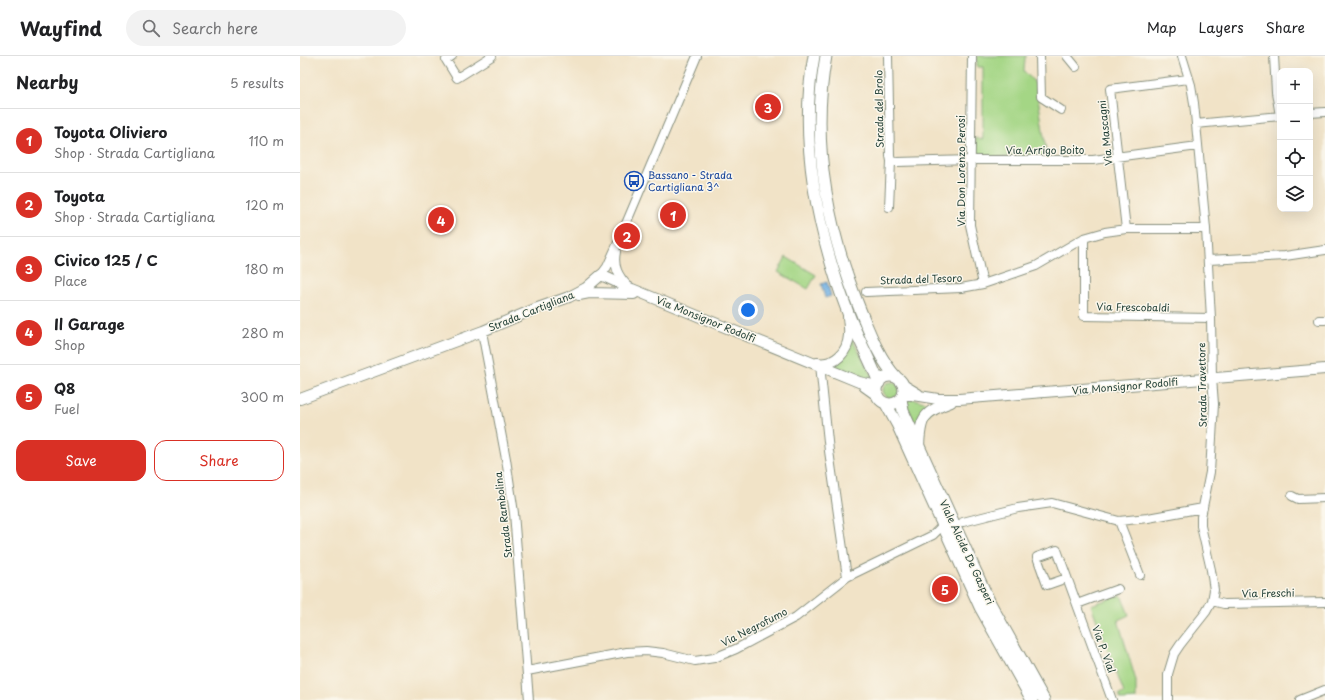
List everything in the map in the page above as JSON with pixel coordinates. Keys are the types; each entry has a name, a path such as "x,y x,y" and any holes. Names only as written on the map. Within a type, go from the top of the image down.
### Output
{"main road":[{"name":"Viale Alcide De Gasperi","path":"814,56 809,99 810,152 817,206 825,244 848,313 878,388 882,402 886,404 897,424 980,607 1032,700"},
{"name":"Viale Alcide De Gasperi","path":"826,56 820,100 820,150 828,207 837,243 853,292 868,328 889,370 901,389 901,404 903,410 990,603 1044,700"},
{"path":"878,388 881,380 889,376 901,389 894,404 886,404"}],"street":[{"path":"452,56 446,60 457,78 492,56"},
{"name":"Strada Cartigliana","path":"300,399 569,297 586,288 601,275 607,267 697,56"},
{"name":"Strada del Brolo","path":"888,56 891,161 890,207"},
{"name":"Via Don Lorenzo Perosi","path":"972,56 972,160 970,225 983,284"},
{"path":"1040,56 1041,97 1061,110"},
{"path":"1067,56 1076,67"},
{"name":"Strada Travettore","path":"1168,700 1168,674 1174,654 1203,617 1212,601 1214,590 1201,526 1210,472 1214,404 1208,260 1194,103 1191,85 1182,56"},
{"path":"1274,56 1278,104"},
{"name":"Via Mascagni","path":"1126,229 1110,90 1188,79"},
{"path":"1313,113 1325,112"},
{"path":"1196,124 1277,116"},
{"name":"Via Arrigo Boito","path":"891,161 1093,160 1198,146"},
{"name":"Strada del Tesoro","path":"866,292 961,288 983,284 1036,266 1084,238 1105,232 1126,229 1206,229"},
{"name":"Via Frescobaldi","path":"1084,238 1084,316 1211,318"},
{"path":"617,245 614,259 616,271 621,279 632,289"},
{"path":"1208,260 1285,256 1325,250"},
{"name":"Via Monsignor Rodolfi","path":"601,275 859,382 878,388"},
{"path":"569,297 590,293 613,292 644,294"},
{"name":"Via Monsignor Rodolfi","path":"816,364 832,362 839,358 846,349 849,334 848,313"},
{"name":"Strada Rambolina","path":"483,330 512,500 529,700"},
{"path":"816,364 830,451 847,577"},
{"name":"Via Monsignor Rodolfi","path":"901,389 925,398 959,399 1325,369"},
{"path":"919,447 919,429 923,419 930,412 959,399"},
{"path":"1292,496 1298,499 1325,498"},
{"path":"963,522 1018,508 1052,503 1119,521 1148,518 1203,508"},
{"path":"1119,521 1140,574"},
{"name":"Via Negrofumo","path":"527,671 626,652 646,651 663,653 695,661 714,658 736,649 796,617 847,577 887,559 933,535 943,525"},
{"name":"Via P. Vial","path":"1067,578 1047,585 1037,557 1057,550 1112,700"},
{"path":"1077,604 1118,590"},
{"name":"Via Freschi","path":"1212,601 1224,604 1325,602"},
{"path":"1300,700 1325,690"}],"green space":[{"path":"977,56 1027,56 1025,58 1024,71 1036,84 1047,157 976,157 976,138 983,139 983,67 977,67"},
{"path":"786,257 816,275 808,289 778,272"},
{"path":"852,339 872,376 871,380 863,379 831,365"},
{"path":"888,382 894,382 899,387 897,396 894,398 888,398 883,393 883,387"},
{"path":"904,398 937,404 917,430"},
{"path":"1121,595 1129,615 1118,620 1136,681 1136,699 1121,700 1119,695 1124,693 1091,605"}],"water":[{"path":"827,282 831,296 825,298 821,284"}],"place":[{"name":"Civico 125 / C","path":"768,107"},
{"name":"Bassano - Strada Cartigliana 3^","path":"634,181"},
{"name":"Toyota Oliviero","path":"673,215"},
{"name":"Il Garage","path":"441,220"},
{"name":"Toyota","path":"627,236"},
{"name":"Q8","path":"945,589"}]}
